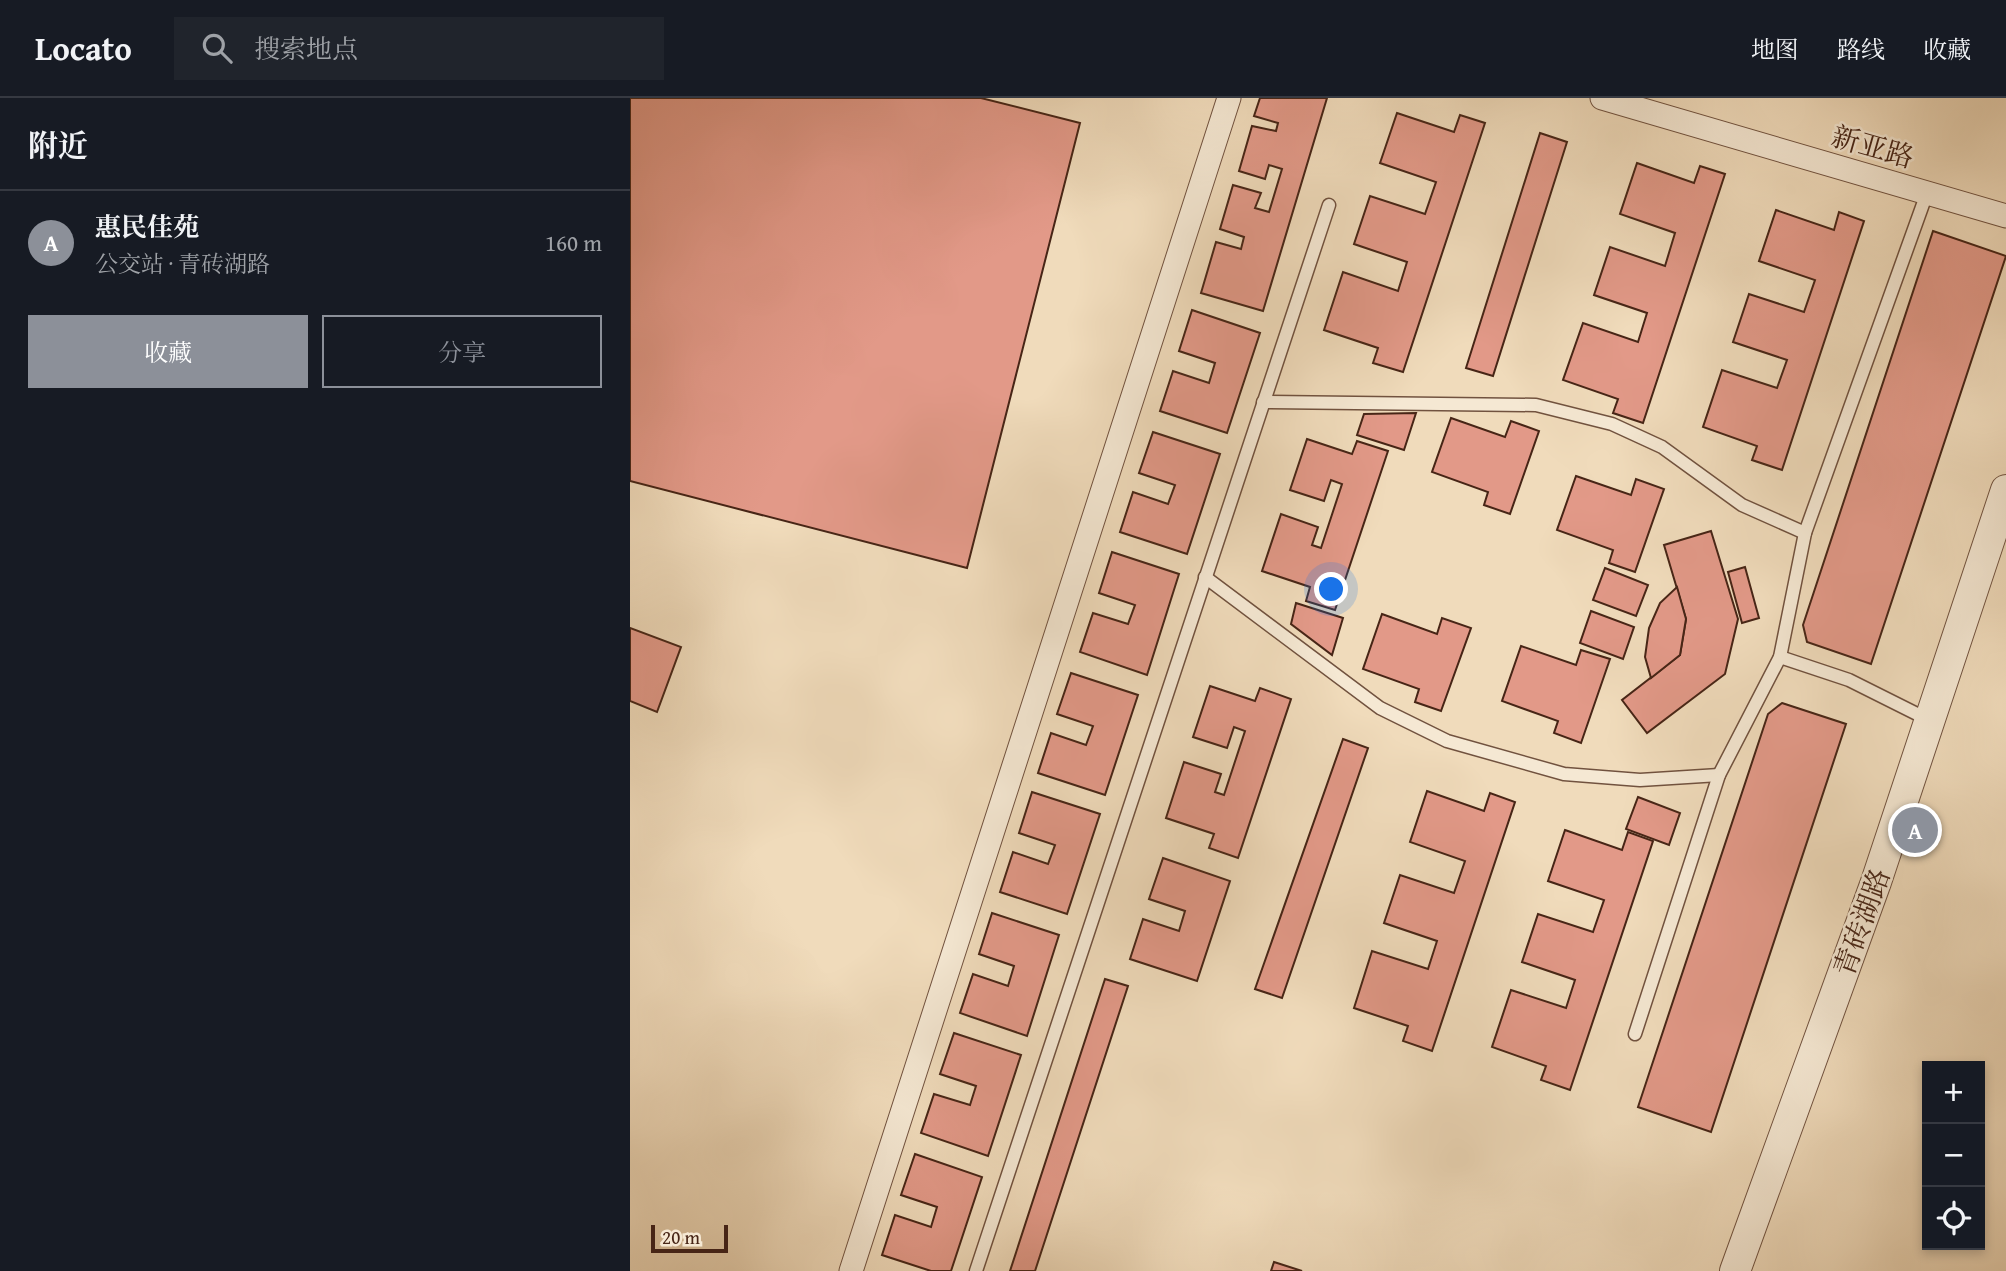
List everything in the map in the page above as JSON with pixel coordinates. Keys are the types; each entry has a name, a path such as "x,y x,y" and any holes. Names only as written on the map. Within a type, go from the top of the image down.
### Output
{"street":[{"path":"851,1271 1228,98"},
{"name":"新亚路","path":"1602,98 2006,216"},
{"name":"青砖湖路","path":"1735,1271 1876,882 2006,490"}],"lane":[{"path":"1636,1034 1719,775 1780,657 1805,533 1927,193"},
{"path":"976,1271 1329,205"},
{"path":"1264,401 1536,405 1612,424 1662,447 1742,505 1805,533"},
{"path":"1205,577 1380,708 1447,741 1564,774 1640,780 1719,775"},
{"path":"1780,657 1849,680 1930,720"}],"building":[{"path":"630,98 981,98 1080,123 967,568 630,481"},
{"path":"1260,98 1327,98 1263,311 1201,293 1216,242 1241,249 1244,237 1220,229 1233,185 1261,193 1255,208 1269,212 1282,169 1269,165 1265,179 1239,171 1252,126 1276,131 1278,123 1254,116"},
{"path":"1397,113 1454,132 1460,115 1485,123 1403,372 1373,363 1378,348 1324,330 1343,272 1398,291 1407,262 1354,244 1370,196 1425,214 1436,182 1380,163"},
{"path":"1540,133 1567,142 1493,376 1466,368"},
{"path":"1637,163 1694,183 1700,166 1725,174 1643,423 1613,413 1618,399 1563,380 1583,323 1638,342 1647,313 1594,295 1610,247 1665,266 1675,233 1620,214"},
{"path":"1776,210 1834,230 1839,212 1864,221 1782,470 1752,460 1757,446 1703,427 1722,370 1777,388 1787,360 1733,342 1749,294 1804,312 1815,280 1759,261"},
{"path":"1933,231 2006,256 1871,664 1807,642 1803,625"},
{"path":"1192,310 1260,333 1227,433 1160,411 1173,371 1209,383 1215,363 1179,351"},
{"path":"1416,413 1404,450 1357,435 1364,414"},
{"path":"1451,418 1505,437 1511,421 1539,431 1510,514 1484,505 1488,492 1432,472"},
{"path":"1153,432 1220,454 1187,554 1120,532 1133,492 1168,504 1175,485 1139,473"},
{"path":"1307,439 1352,454 1357,441 1388,451 1335,610 1306,601 1310,587 1262,571 1281,514 1318,527 1312,545 1321,548 1342,484 1331,480 1324,501 1290,490"},
{"path":"1576,476 1631,495 1636,479 1664,489 1635,572 1609,563 1613,550 1557,530"},
{"path":"1711,531 1738,619 1725,674 1647,733 1622,700 1680,655 1686,619 1664,545"},
{"path":"1112,552 1179,574 1147,675 1080,652 1093,613 1128,624 1135,605 1099,593"},
{"path":"1745,567 1759,618 1742,623 1728,572"},
{"path":"1605,568 1648,585 1636,616 1593,600"},
{"path":"1677,587 1686,619 1680,655 1651,678 1645,657 1649,628 1660,603"},
{"path":"1296,603 1343,618 1332,655 1291,624"},
{"path":"1591,611 1634,627 1623,659 1580,643"},
{"path":"1382,614 1437,634 1442,618 1471,628 1441,711 1415,702 1419,689 1363,669"},
{"path":"630,628 681,647 657,712 630,701"},
{"path":"1521,646 1576,665 1581,650 1610,659 1581,743 1554,733 1558,721 1502,701"},
{"path":"1071,673 1138,695 1105,795 1038,773 1051,733 1086,745 1093,726 1057,714"},
{"path":"1210,686 1255,701 1260,688 1291,699 1238,858 1209,848 1214,834 1166,818 1184,762 1221,774 1215,792 1224,795 1245,731 1234,727 1227,748 1193,737"},
{"path":"1782,703 1846,724 1711,1132 1638,1107 1768,714"},
{"path":"1343,739 1368,748 1282,998 1255,989"},
{"path":"1427,791 1484,811 1490,793 1515,802 1432,1051 1403,1041 1408,1026 1354,1008 1372,951 1428,969 1437,941 1384,923 1400,875 1454,893 1465,861 1410,842"},
{"path":"1032,792 1100,814 1067,914 1000,892 1013,852 1048,864 1055,845 1019,833"},
{"path":"1638,797 1680,813 1669,845 1626,829"},
{"path":"1565,830 1622,850 1628,832 1653,841 1570,1090 1541,1080 1546,1066 1492,1047 1511,990 1566,1008 1575,980 1522,962 1538,914 1593,932 1604,900 1548,881"},
{"path":"1163,858 1230,881 1197,981 1130,959 1143,919 1179,931 1185,911 1149,899"},
{"path":"992,913 1059,935 1027,1036 960,1013 973,974 1008,986 1014,966 979,954"},
{"path":"1105,979 1128,986 1035,1271 1010,1271"},
{"path":"954,1033 1021,1055 988,1156 921,1133 934,1094 970,1105 976,1086 940,1074"},
{"path":"915,1154 982,1177 951,1271 931,1271 882,1255 895,1215 931,1227 937,1207 901,1195"},
{"path":"1274,1262 1302,1271 1271,1271"}],"place":[{"name":"惠民佳苑","path":"1915,830"}]}
